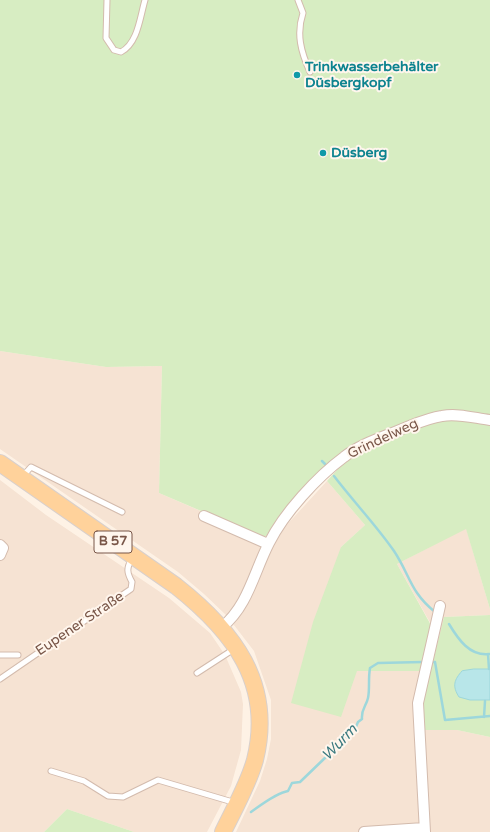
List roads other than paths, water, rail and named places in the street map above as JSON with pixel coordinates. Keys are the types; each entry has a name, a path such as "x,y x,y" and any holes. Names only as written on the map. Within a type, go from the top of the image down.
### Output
{"main road":[{"name":"B 57","path":"0,463 198,604 222,627 236,647 252,679 257,696 259,735 255,760 237,804 223,832"}],"street":[{"name":"Grindelweg","path":"222,627 230,621 242,605 268,544 282,519 322,476 345,456 372,442 431,418 457,415 490,420"},
{"path":"204,516 268,544"},
{"path":"0,545 3,548 0,555"},
{"path":"364,832 425,830 418,703 440,606"}],"lane":[{"path":"106,0 106,38 114,50 120,52 127,48 132,42 145,0"},
{"path":"298,0 303,12 300,24 300,44 310,72"},
{"path":"22,478 31,467 122,512"},
{"name":"Eupener Straße","path":"0,678 131,589 132,582 127,573 128,565 134,557"},
{"path":"197,673 236,647"},
{"path":"0,655 18,655"},
{"path":"51,771 84,781 108,796 124,797 158,780 237,804"}],"water":[{"path":"490,669 490,700 470,700 459,697 455,690 455,683 459,674 462,671"}],"waterway":[{"name":"Wurm","path":"322,461 325,464"},
{"name":"Wurm","path":"334,476 387,541 415,590 427,605 435,612"},
{"name":"Wurm","path":"449,624 465,646 476,653 490,654"},
{"path":"488,654 489,669"},
{"name":"Wurm","path":"251,812 274,797 288,791 292,783 300,782 355,729 358,722 362,719 362,713 368,698 370,668 378,663 423,662"},
{"name":"Wurm","path":"429,662 435,662 445,720 490,716"},
{"path":"484,717 485,701"}],"place":[{"name":"Trinkwasserbehälter Düsbergkopf","path":"297,75"},
{"name":"Düsberg","path":"323,153"}]}
